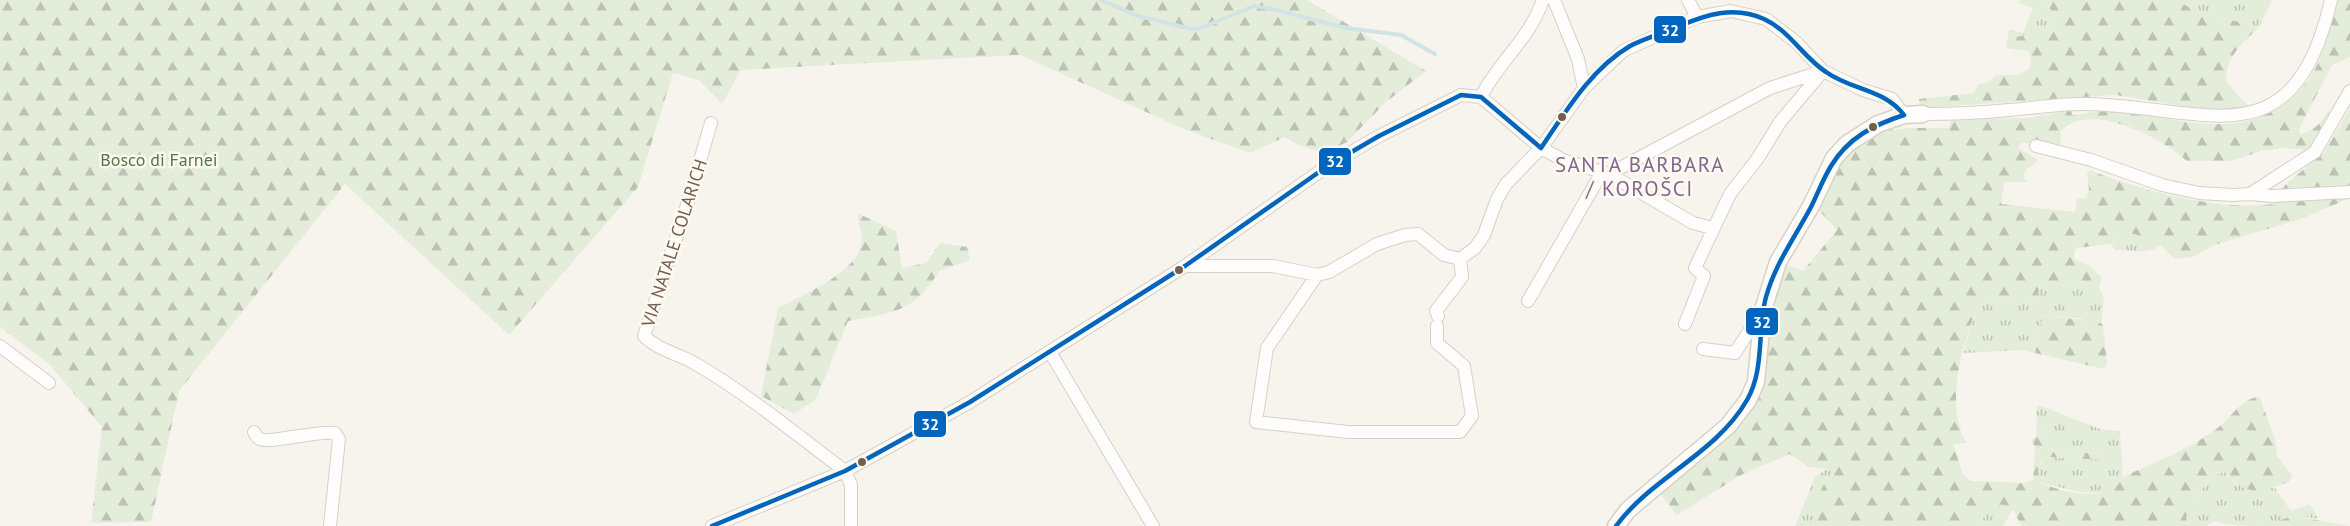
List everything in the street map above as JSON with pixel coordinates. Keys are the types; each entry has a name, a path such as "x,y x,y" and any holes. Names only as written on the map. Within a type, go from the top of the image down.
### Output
{"street":[{"path":"1481,97 1498,70 1528,33 1543,0"},
{"path":"1554,0 1578,58 1584,88"},
{"path":"1688,0 1697,17"},
{"path":"1616,526 1628,510 1728,426 1748,400 1756,382 1763,310 1771,266 1811,206 1834,158 1859,135 1878,124 1904,115 1968,113 2078,104 2118,105 2227,118 2246,114 2282,97 2308,69 2317,51 2331,0"},
{"path":"1185,266 1273,266 1317,275 1329,272 1377,244 1405,235 1418,234 1444,255 1452,259 1460,259 1475,248 1484,235 1497,199 1506,184 1541,148 1584,88 1623,51 1697,17 1731,11 1766,20 1796,42 1823,71 1863,90 1892,99 1904,115"},
{"path":"1528,301 1606,173 1770,88 1823,71"},
{"path":"1686,324 1704,276 1695,268 1730,194 1758,158 1780,122 1823,71"},
{"path":"2250,194 2315,152 2350,91"},
{"path":"712,526 846,471 970,402 1185,266 1329,165 1379,136 1461,95 1481,97 1541,148 1563,160 1606,173 1693,223 1712,228"},
{"name":"VIA NATALE COLARICH","path":"711,123 644,336 650,343 696,364 749,399 846,471"},
{"path":"2036,146 2091,160 2162,185 2199,192 2272,196 2350,192"},
{"path":"1317,275 1267,348 1256,422 1348,432 1460,432 1472,416 1464,366 1437,343 1436,311 1444,297 1462,277 1460,259"},
{"path":"1703,349 1735,353 1763,310"},
{"path":"0,346 49,383"},
{"path":"1050,352 1153,526"},
{"path":"254,432 260,440 268,441 295,435 336,433 339,439 330,526"},
{"path":"846,471 851,485 851,526"}],"green space":[{"name":"Bosco di Farnei","path":"0,0 1307,0 1426,71 1386,102 1347,142 1324,153 1298,145 1285,137 1250,153 1186,130 1020,55 741,70 722,104 699,80 673,73 638,187 509,335 345,184 179,391 151,522 91,523 102,427 50,365 0,327"},
{"path":"2020,0 2040,0 2050,8 2055,21 2052,26 2038,34 2008,35 2009,29 2023,33 2033,8 2019,3"},
{"path":"2040,0 2177,0 2195,11 2259,27 2231,59 2227,74 2227,83 2249,107 2207,110 2116,95 1919,108 1919,99 1974,93 1978,85 1989,82 1996,75 2017,75 2029,69 2031,60 2028,51 2006,48 2008,35 2038,34 2052,26 2055,21 2054,14"},
{"path":"2177,0 2272,0 2259,27 2195,11"},
{"path":"2336,0 2350,0 2350,57 2332,65 2300,127 2299,132 2302,134 2307,132 2318,125 2328,111 2332,112 2311,150 2281,148 2261,151 2232,161 2187,161 2144,133 2107,121 2090,119 2074,122 2061,131 2060,145 2054,150 2037,144 2021,143 2018,148 2038,160 2025,171 2024,179 2028,182 2004,182 2001,204 2075,212 2077,199 2086,198 2089,190 2087,173 2090,170 2180,198 2228,205 2273,204 2285,185 2324,152 2350,108 2350,198 2301,219 2214,245 2193,257 2175,259 2153,241 2126,233 2111,244 2076,248 2073,259 2090,266 2101,277 2099,288 2048,284 2040,287 2034,303 1985,299 1978,305 1967,338 1956,391 1956,409 1966,443 1953,444 1963,474 1971,481 2024,483 2033,480 2035,447 2031,439 2036,438 2037,420 2043,424 2049,451 2109,454 2116,457 2109,460 2048,457 2041,460 2038,470 2039,482 2085,494 2108,491 2117,486 2123,477 2202,439 2219,427 2244,403 2259,396 2275,439 2277,456 2292,475 2290,481 2271,488 2251,490 2237,484 2225,472 2213,476 2187,507 2186,526 2021,526 2013,509 2002,504 1988,511 1977,526 1814,526 1820,493 1824,484 1834,473 1827,469 1808,467 1790,454 1741,475 1677,515 1658,491 1755,398 1769,313 1784,264 1803,271 1837,230 1816,207 1843,156 1876,132 1909,128 1949,128 1951,119 2028,118 2071,110 2072,115 2113,111 2210,124 2229,124 2249,120 2285,104 2305,85 2322,54"},
{"path":"857,213 896,231 902,268 926,263 940,243 967,247 970,260 939,271 920,295 901,309 848,321 816,399 794,414 761,396 778,308 841,273 851,263 862,241"},
{"path":"2126,233 2143,235 2161,245 2145,251 2115,250 2111,244"},
{"path":"2048,284 2099,288 2104,297 2101,324 2077,318 2043,315 2035,353 2025,350 1963,353 1978,305 1985,299 2034,303 2040,287"},
{"path":"2043,315 2099,322 2103,325 2107,363 2104,369 2035,353"},
{"path":"2039,405 2100,429 2120,431 2123,477 2119,487 2107,493 2078,492 2039,482 2038,470 2042,460 2048,457 2109,460 2115,457 2109,454 2049,451 2043,424 2037,420 2036,408"},
{"path":"1827,469 1834,473 1818,501 1819,514 1814,526 1795,526 1815,477"},
{"path":"2225,472 2237,485 2275,488 2291,511 2310,504 2319,519 2295,518 2258,526 2213,521 2207,526 2186,526 2187,507 2213,476"},
{"path":"2002,504 2013,509 2003,526 1977,526 1988,511"},
{"path":"2294,516 2350,526 2258,526"}],"waterway":[{"path":"1101,0 1135,15 1191,29 1201,28 1254,6 1346,28 1401,35 1435,54"}],"transit line":[{"name":"32","path":"1541,148 1580,92 1616,55 1636,43 1720,13 1742,13 1764,19 1781,30 1826,72 1887,100 1904,115"},
{"name":"32","path":"712,526 845,471 970,402 1185,266 1329,165 1379,136 1461,95 1481,97 1541,148"},
{"name":"32","path":"1616,526 1647,493 1719,436 1734,419 1753,388 1759,362 1763,310 1770,285 1828,171 1853,140 1882,123 1904,115"}],"district":[{"name":"SANTA BARBARA / KOROŠCI","path":"1640,176"}]}
